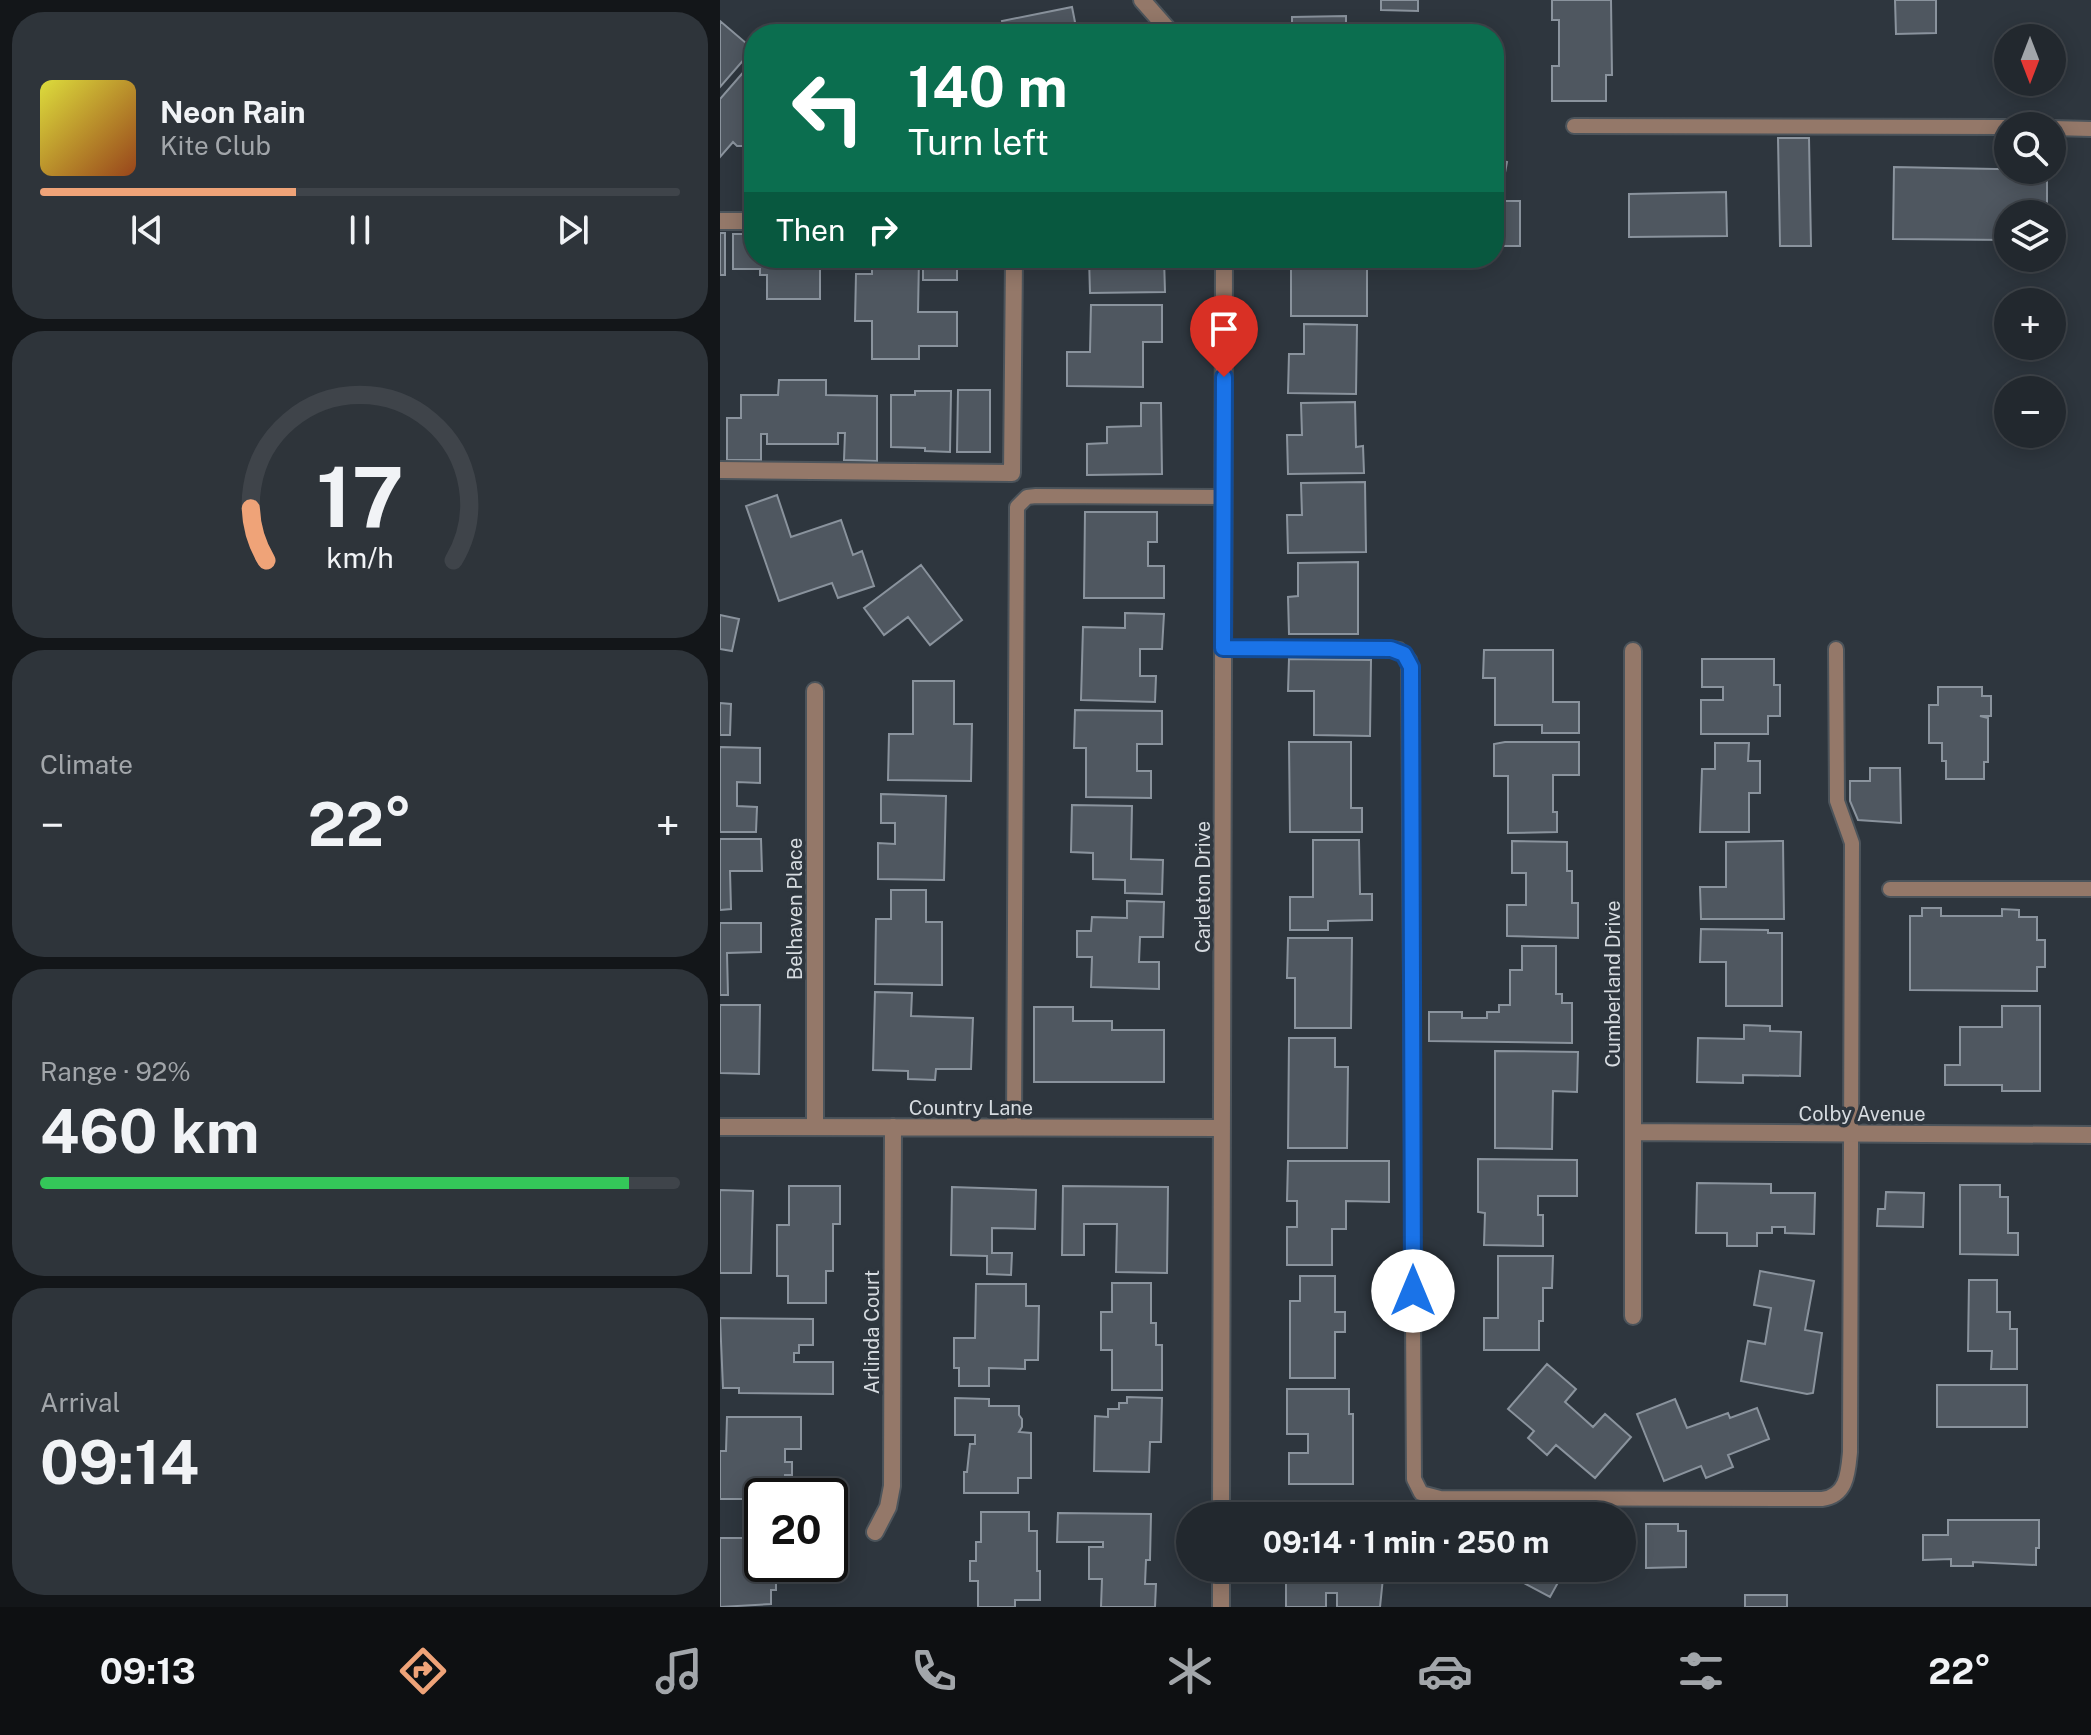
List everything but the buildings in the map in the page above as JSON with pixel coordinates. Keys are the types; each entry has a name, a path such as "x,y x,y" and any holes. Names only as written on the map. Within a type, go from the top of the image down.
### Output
{"street":[{"path":"1142,0 1163,24"},
{"path":"720,221 744,221"},
{"path":"720,470 1012,473 1014,268"},
{"name":"Carleton Drive","path":"1221,1502 1224,268"},
{"name":"Cumberland Drive","path":"1633,651 1633,1316"},
{"name":"Belhaven Place","path":"815,691 815,1127"},
{"name":"Country Lane","path":"720,1127 1222,1128"},
{"name":"Arlinda Court","path":"875,1532 888,1507 892,1486 893,1127"},
{"name":"Colby Avenue","path":"1633,1132 2091,1135"},
{"path":"1221,1582 1221,1607"}],"lane":[{"path":"1574,126 1994,127"},
{"path":"2066,128 2091,129"},
{"path":"1014,1128 1017,507 1027,497 1036,496 1223,497"},
{"path":"1223,648 1391,649 1404,654 1411,667 1413,1463 1414,1479 1421,1493 1440,1498 1790,1499 1828,1498 1839,1493 1846,1481 1850,1452 1852,843 1837,801 1836,649"},
{"path":"1890,889 2091,889"}],"route":[{"path":"1224,377 1223,648 1391,649 1404,654 1411,667 1413,1291"}]}
